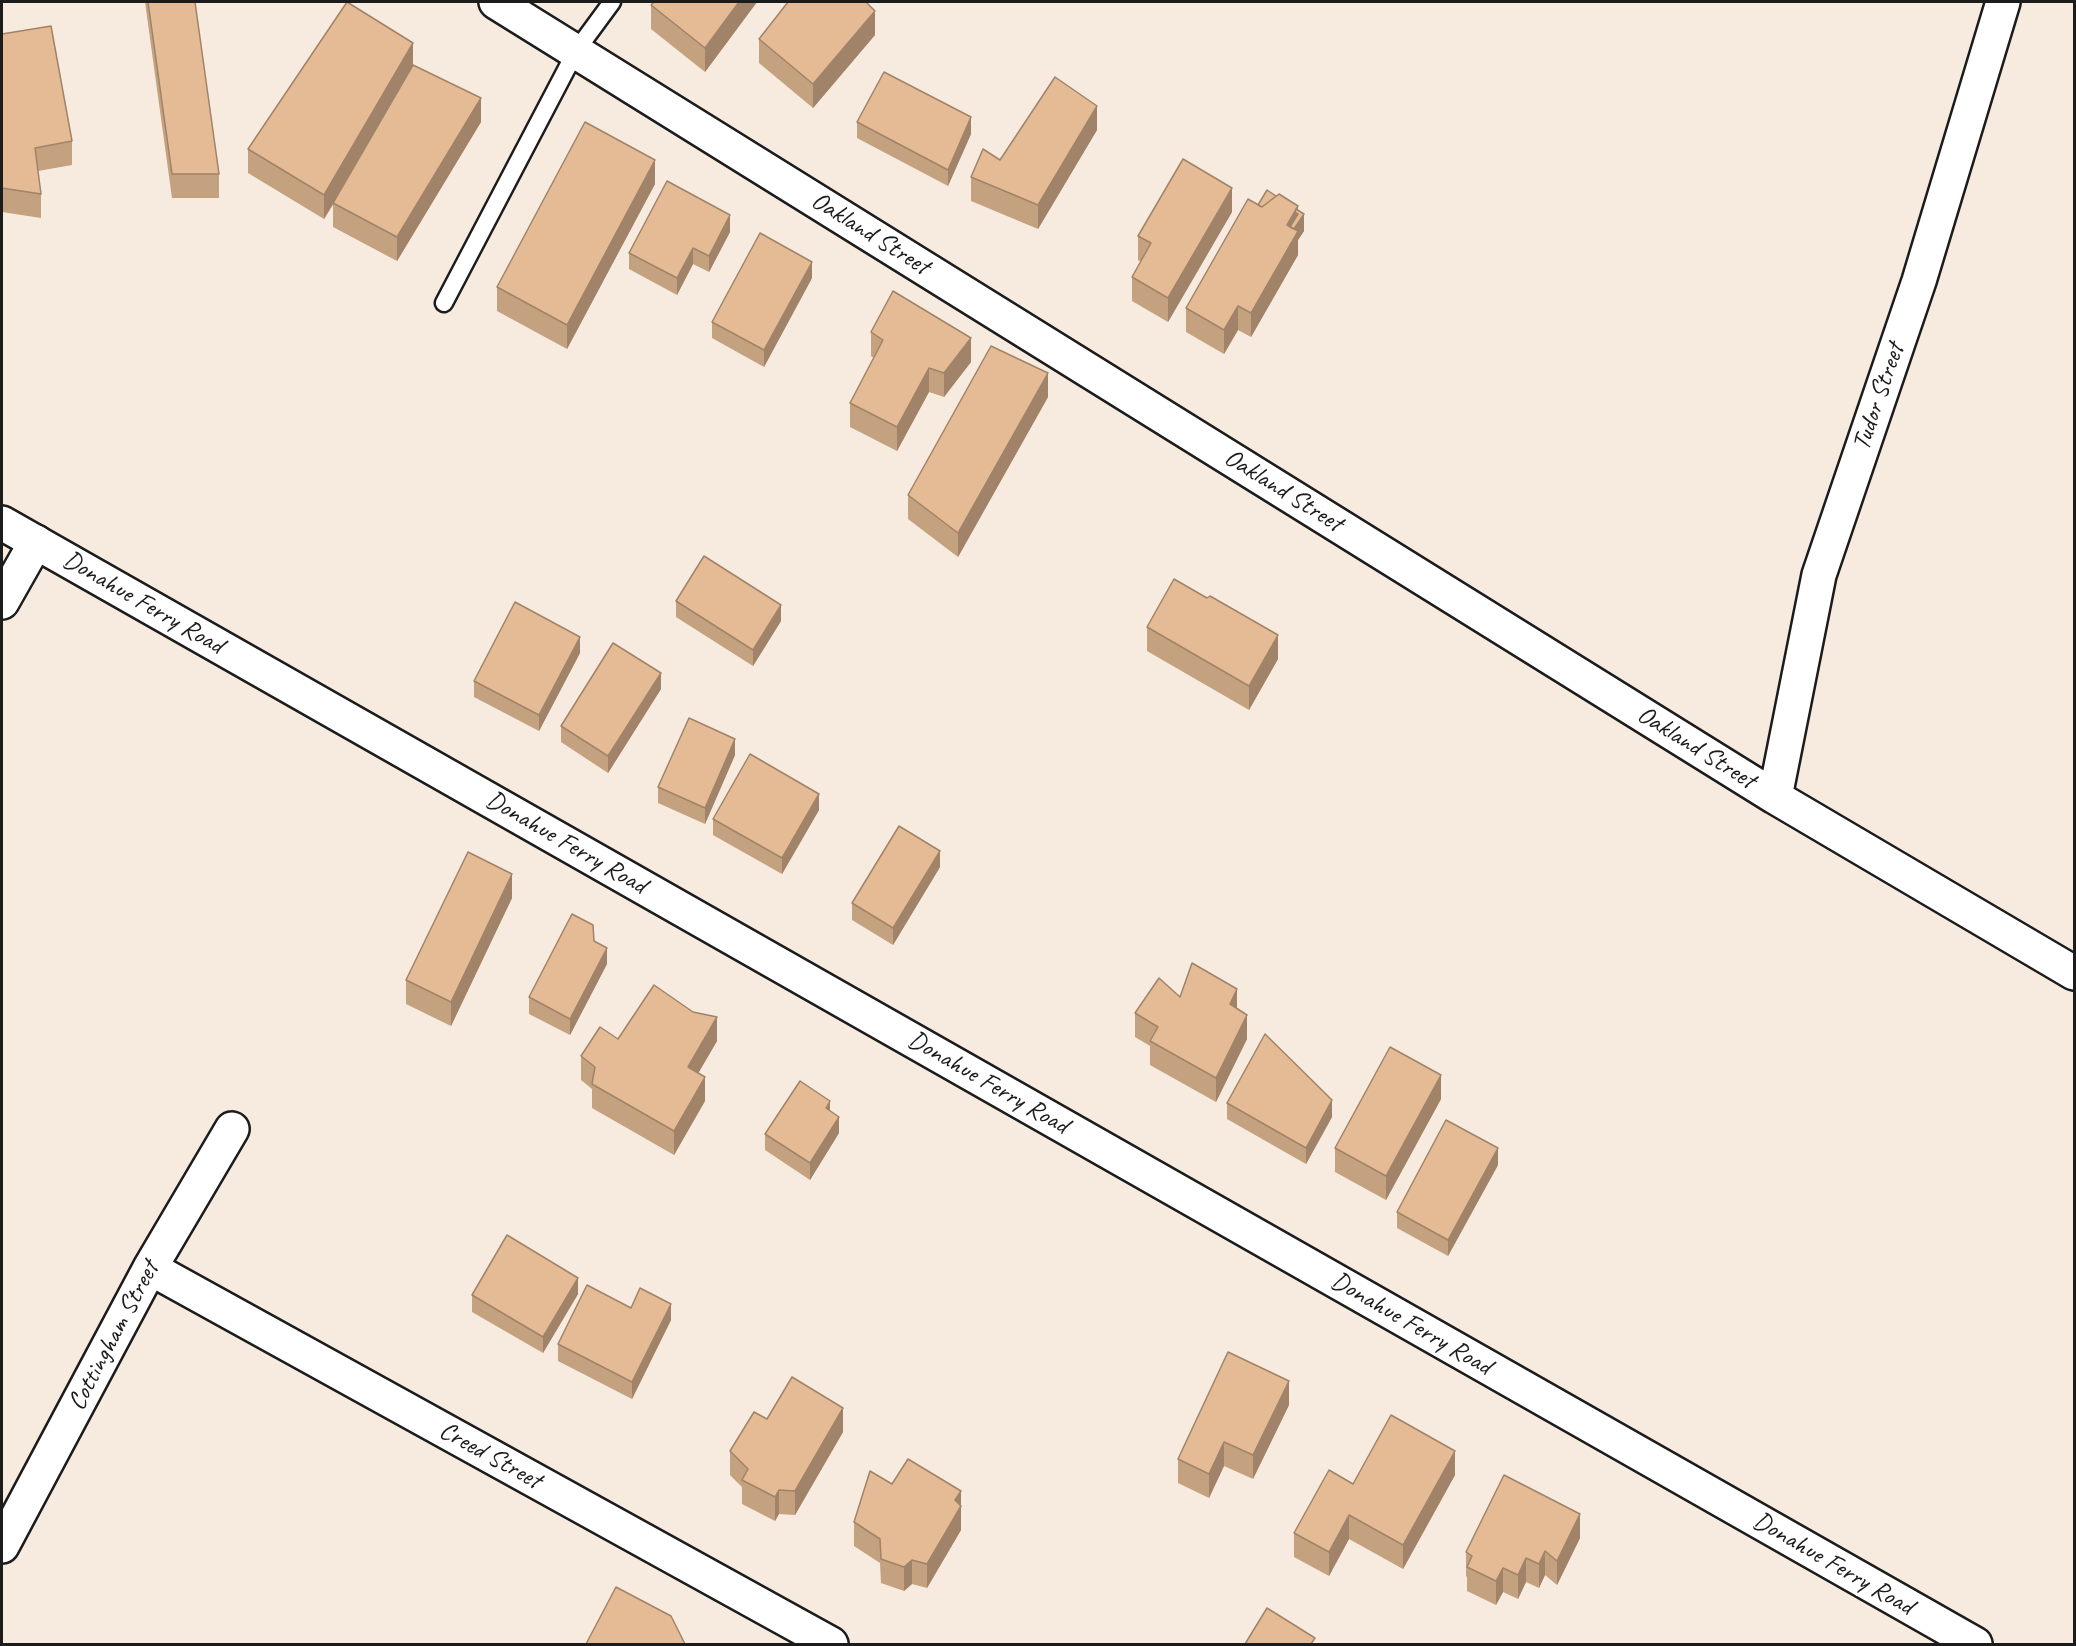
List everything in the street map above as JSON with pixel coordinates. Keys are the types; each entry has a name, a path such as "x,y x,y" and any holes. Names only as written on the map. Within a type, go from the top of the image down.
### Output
{"street":[{"name":"Oakland Street","path":"496,2 1774,797 2074,973"},
{"name":"Tudor Street","path":"1774,797 1819,575 1919,281 2003,2"},
{"name":"Donahue Ferry Road","path":"2,523 1975,1644"},
{"path":"2,602 36,542"},
{"name":"Cottingham Street","path":"2,1546 150,1268 232,1129"},
{"name":"Creed Street","path":"150,1268 831,1644"}],"lane":[{"path":"444,303 576,51 612,2"}],"building":[{"path":"148,2 195,2 219,174 172,174"},
{"path":"347,2 413,43 324,195 248,149"},
{"path":"654,2 739,2 705,48 651,5"},
{"path":"788,2 866,2 875,11 813,84 759,39"},
{"path":"51,26 72,141 35,148 41,194 2,188 2,34"},
{"path":"413,65 481,98 397,237 333,203"},
{"path":"884,72 971,117 948,170 857,122"},
{"path":"1055,77 1097,106 1038,205 971,177 983,149 1000,160"},
{"path":"585,122 655,160 567,325 497,287"},
{"path":"1183,159 1232,188 1168,298 1132,277 1151,243 1138,236"},
{"path":"667,181 730,215 709,256 693,248 677,278 629,253"},
{"path":"1267,190 1276,196 1262,207 1258,205"},
{"path":"1279,194 1298,206 1287,225 1298,231 1251,313 1238,306 1224,330 1186,308 1248,199 1262,207"},
{"path":"1296,209 1304,214 1294,229 1290,227 1298,214 1295,212"},
{"path":"760,233 812,262 764,350 712,322"},
{"path":"893,291 971,338 944,373 929,368 897,427 850,403 883,340 871,332"},
{"path":"991,346 1048,373 958,533 908,495"},
{"path":"704,556 781,605 753,650 676,601"},
{"path":"1174,579 1207,598 1210,596 1278,635 1249,686 1147,627"},
{"path":"515,602 580,637 539,715 474,681"},
{"path":"613,643 661,673 608,756 561,726"},
{"path":"689,718 735,739 705,808 658,787"},
{"path":"750,754 819,794 782,858 713,819"},
{"path":"899,826 940,851 893,928 852,903"},
{"path":"468,852 512,874 451,1002 406,980"},
{"path":"572,914 593,925 594,941 607,948 570,1019 529,997"},
{"path":"1192,963 1237,989 1230,1004 1247,1015 1216,1078 1150,1041 1158,1027 1135,1013 1159,978 1180,997"},
{"path":"654,985 693,1012 717,1017 688,1067 705,1077 674,1131 592,1084 595,1067 581,1056 600,1027 618,1039"},
{"path":"1265,1034 1332,1100 1306,1148 1227,1103"},
{"path":"1390,1047 1441,1075 1386,1176 1335,1148"},
{"path":"800,1081 830,1101 826,1108 839,1117 810,1163 765,1134"},
{"path":"1446,1120 1498,1148 1448,1240 1397,1212"},
{"path":"507,1235 578,1278 543,1337 472,1295"},
{"path":"587,1285 631,1308 640,1288 671,1304 632,1382 558,1344"},
{"path":"1228,1352 1289,1381 1253,1455 1224,1442 1209,1474 1178,1459"},
{"path":"792,1377 843,1408 795,1491 779,1490 775,1497 742,1480 748,1469 730,1451 754,1412 767,1419"},
{"path":"1391,1415 1455,1451 1403,1545 1349,1515 1329,1552 1294,1533 1329,1470 1353,1484"},
{"path":"908,1459 961,1491 955,1500 961,1506 927,1564 912,1560 904,1567 881,1559 880,1539 854,1522 870,1471 892,1484"},
{"path":"1504,1475 1580,1514 1557,1561 1545,1551 1539,1564 1526,1558 1518,1575 1503,1568 1496,1581 1467,1567 1472,1556 1466,1552"},
{"path":"616,1587 671,1616 685,1644 586,1644"},
{"path":"1267,1608 1315,1638 1311,1644 1245,1644"}]}
